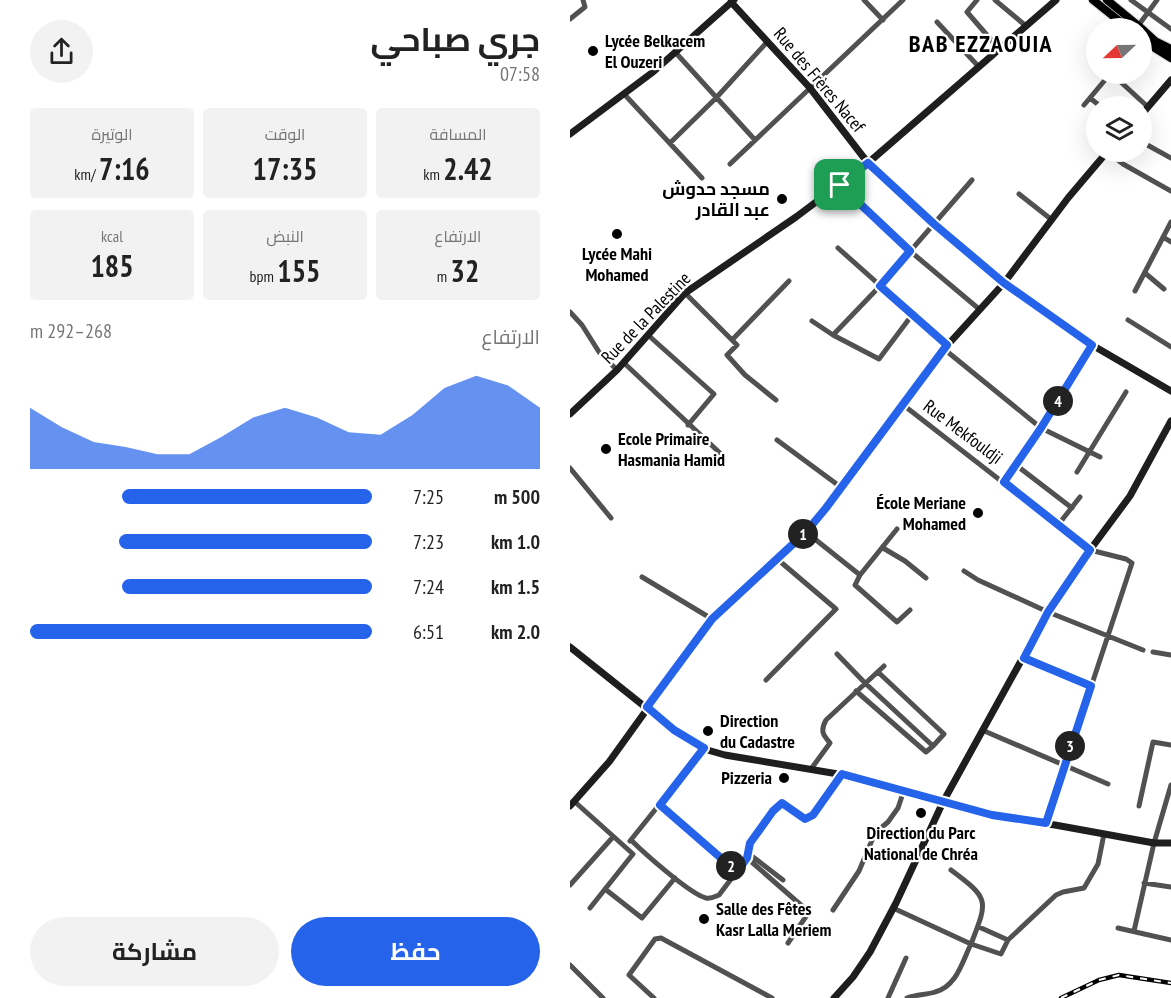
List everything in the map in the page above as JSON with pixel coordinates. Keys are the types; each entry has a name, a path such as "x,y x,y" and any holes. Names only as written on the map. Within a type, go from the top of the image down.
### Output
{"main road":[{"path":"1093,0 1116,18"},
{"path":"1107,0 1128,18"},
{"path":"1152,38 1171,49"},
{"path":"1152,46 1171,58"}],"street":[{"path":"570,19 585,7 584,0"},
{"path":"864,0 883,20"},
{"path":"730,164 903,0"},
{"path":"977,0 967,12 999,49"},
{"path":"995,0 1026,26"},
{"name":"Rue de la Palestine","path":"570,414 617,370 685,293 868,163 1056,0"},
{"path":"1131,0 1171,29"},
{"path":"1145,18 1157,0"},
{"path":"570,134 625,95 676,53 733,1"},
{"name":"Rue des Frères Nacef","path":"733,1 810,88 868,163 934,224 1004,283 1092,345 1171,391"},
{"path":"938,22 979,67"},
{"path":"669,143 716,98 768,41"},
{"path":"676,53 755,140"},
{"path":"1152,102 1171,80"},
{"path":"1092,96 1102,84"},
{"path":"1122,84 1136,96"},
{"path":"625,95 702,178"},
{"path":"1152,148 1171,158"},
{"path":"590,908 633,854 573,804 609,762 712,619 806,532 842,488 946,347 1004,283 1081,182 1099,162"},
{"path":"1121,162 1171,191"},
{"path":"832,335 880,286 972,180"},
{"path":"840,185 910,251 979,309"},
{"path":"1019,194 1052,220"},
{"path":"1135,291 1171,222"},
{"path":"1162,237 1171,242"},
{"path":"838,248 946,347 1041,428 1100,458"},
{"path":"1145,273 1164,289"},
{"path":"732,340 789,281"},
{"path":"685,293 736,345 727,355 745,375 776,400"},
{"path":"570,312 582,325 599,352 617,370"},
{"path":"812,321 832,335 879,359 912,315"},
{"path":"1128,320 1171,347"},
{"path":"648,335 714,394 688,424"},
{"path":"1004,482 1041,428 1092,345"},
{"path":"623,362 722,454"},
{"path":"1077,472 1126,392"},
{"name":"Rue Mekfouldji","path":"902,404 1090,550"},
{"path":"834,998 853,977 870,952 943,801 1048,612 1130,496 1171,421"},
{"path":"777,440 842,488"},
{"path":"1016,465 1072,508"},
{"path":"570,468 611,518"},
{"path":"1058,525 1080,497"},
{"path":"897,529 860,575 855,585 897,622 910,610"},
{"path":"806,532 860,575"},
{"path":"883,548 905,561 926,578"},
{"path":"1046,823 1132,563 1126,559 1090,550"},
{"path":"766,680 836,609 776,558"},
{"path":"964,571 978,580 1048,612 1143,650"},
{"path":"642,577 712,619"},
{"path":"570,647 674,730 704,748 725,755 842,774 1013,820 1046,823 1156,843 1171,843"},
{"path":"1153,652 1171,655"},
{"path":"837,654 933,746"},
{"path":"1024,658 1091,686"},
{"path":"811,769 830,743 823,734 822,727 826,720 884,666"},
{"path":"856,691 926,752 933,746 944,734 878,672"},
{"path":"982,730 1108,784"},
{"path":"1139,806 1153,742 1171,745"},
{"path":"625,847 704,748"},
{"path":"631,840 675,878 703,897 713,898 737,872 748,855 750,843 773,811 782,803 805,819 813,815 842,774"},
{"path":"1134,931 1171,784"},
{"path":"833,910 859,871 876,833 898,808 904,790"},
{"path":"660,805 737,872"},
{"path":"893,908 972,944 1001,954 1008,940 1056,895 1063,891 1084,888 1098,864 1104,834"},
{"path":"570,885 613,837"},
{"path":"1156,843 1171,849"},
{"path":"748,855 783,880"},
{"path":"748,855 809,912 789,943"},
{"path":"907,998 917,994 933,993 951,984 979,927 984,911 976,889 951,870"},
{"path":"606,889 642,918 675,878"},
{"path":"1144,884 1171,887"},
{"path":"979,927 1008,940"},
{"path":"1118,928 1171,940"},
{"path":"654,998 629,975 655,939 662,938 772,998"},
{"path":"888,998 906,958"},
{"path":"570,965 603,998"}],"railway":[{"path":"1061,998 1099,980 1119,975 1171,983"}],"place":[{"name":"Lycée Belkacem El Ouzeri","path":"593,51"},
{"name":"مسجد حدوش عبد القادر","path":"782,199"},
{"name":"Lycée Mahi Mohamed","path":"617,234"},
{"name":"Ecole Primaire Hasmania Hamid","path":"606,449"},
{"name":"École Meriane Mohamed","path":"978,513"},
{"name":"Direction du Cadastre","path":"708,731"},
{"name":"Pizzeria","path":"784,778"},
{"name":"Direction du Parc National de Chréa","path":"921,813"},
{"name":"Salle des Fêtes Kasr Lalla Meriem","path":"704,919"}],"district":[{"name":"BAB EZZAOUIA","path":"981,44"}],"route":[{"path":"868,163 934,224 1004,283 1092,345 1041,428 1004,482 1090,550 1048,612 1024,658 1091,686 1046,823 1013,820 992,815 842,774 813,815 805,819 782,803 773,811 750,843 747,858 737,872 660,805 704,748 674,730 647,707 712,619 806,532 826,508 947,345 880,286 910,251 840,185 868,163"}]}
